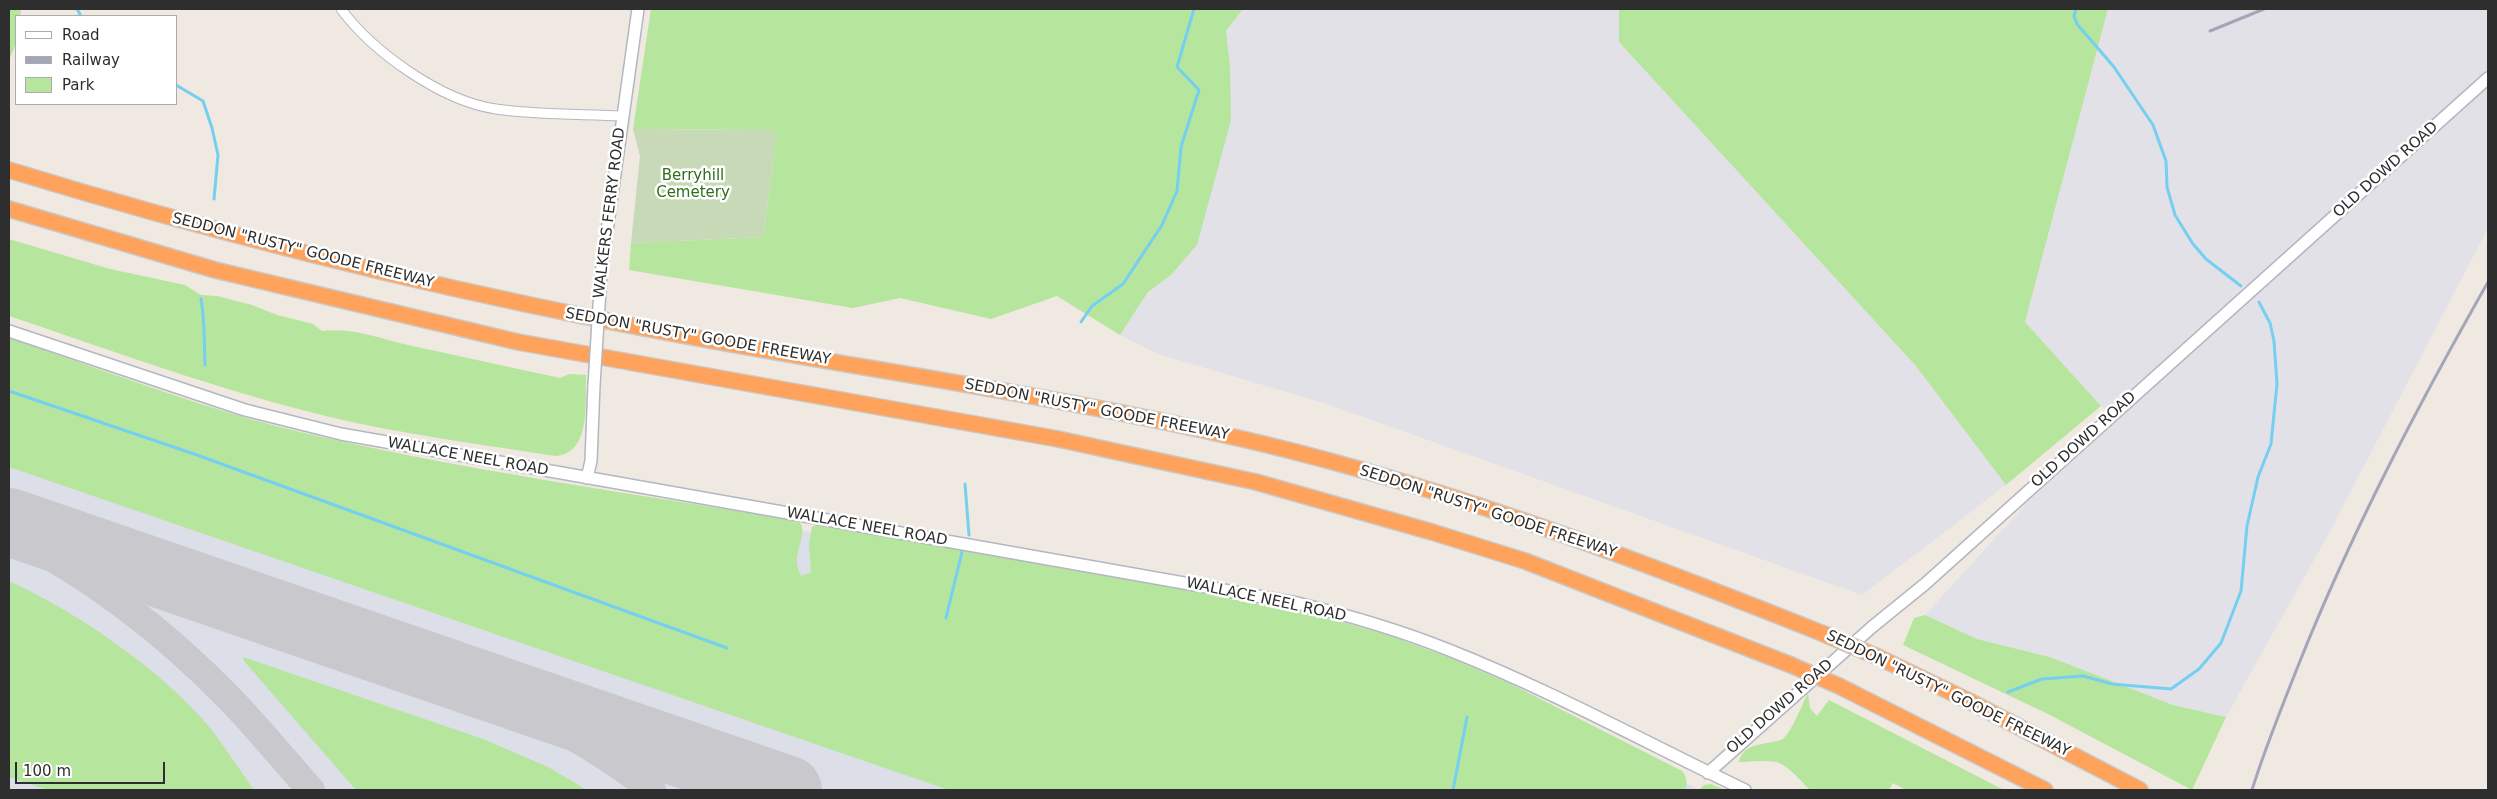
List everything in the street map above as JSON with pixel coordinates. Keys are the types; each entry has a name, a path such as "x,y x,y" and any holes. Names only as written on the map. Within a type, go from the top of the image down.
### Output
{"highway":[{"name":"SEDDON \"RUSTY\" GOODE FREEWAY","path":"9,170 223,233 475,294 607,321 1095,409 1225,435 1406,484 1536,525 1677,575 1824,634 1878,657 2035,734 2137,789"},
{"path":"9,209 216,270 518,342 1058,439 1256,482 1432,532 1525,561 1792,665 1839,686 2045,790"}],"street":[{"path":"341,9 361,32 404,67 437,87 475,104 518,111 622,116"},
{"name":"WALKERS FERRY ROAD","path":"588,478 591,461 601,274 638,9"},
{"name":"OLD DOWD ROAD","path":"1708,772 1872,627 1925,584 2488,78"},
{"name":"WALLACE NEEL ROAD","path":"9,331 245,410 295,424 588,478 1209,587 1328,610 1396,630 1451,651 1560,700 1708,772"},
{"path":"1708,772 1745,790"}],"shaded area":[{"path":"1243,9 1619,9 1619,42 1915,365 2006,485 1862,595 1327,404 1158,354 1120,335 1148,292 1170,276 1230,120 1230,65 1226,31"},
{"path":"2108,9 2488,9 2488,228 2328,535 2226,717 2173,705 2050,657 1977,639 1925,615 2030,500 2118,420 2101,406 2025,322"},
{"path":"9,348 234,425 811,532 1533,703 1699,790 9,790"}],"green space":[{"path":"9,9 21,9 20,15 15,15 15,46 9,61"},
{"path":"651,9 1243,9 1226,31 1230,65 1231,120 1197,245 1170,276 1148,292 1120,335 1057,296 991,319 900,298 853,308 629,270 631,243 763,237 775,150 775,130 633,129"},
{"path":"1619,9 2108,9 2025,322 2101,406 2006,485 1915,365 1619,42"},
{"name":"Berryhill Cemetery","path":"633,129 776,130 763,237 631,243 640,156"},
{"path":"9,239 110,269 185,285 201,295 217,296 252,305 277,315 313,324 322,331 355,332 560,378 569,374 586,375 586,412 581,436 575,446 567,453 555,456 361,424 227,389 9,316"},
{"path":"9,338 186,399 292,430 481,469 799,521 802,536 797,567 801,576 811,572 809,544 812,527 817,524 1303,611 1388,635 1453,659 1507,682 1682,771 1686,780 1686,787 1685,790 949,790 9,467"},
{"path":"9,581 34,593 87,624 114,642 163,681 186,701 205,722 254,790 48,790 9,777"},
{"path":"1925,615 1977,639 2050,657 2173,705 2226,717 2192,790 2048,714 1903,645 1914,618"},
{"path":"243,657 483,739 548,767 587,790 356,790 244,661"},
{"path":"1808,693 1810,708 1817,716 1829,700 2004,790 1906,790 1893,783 1889,790 1810,790 1792,771 1779,763 1772,761 1739,762 1741,756 1750,748 1781,740 1785,737"},
{"path":"1711,784 1725,790 1699,790 1704,785"}],"waterway":[{"path":"77,9 80,15"},
{"path":"1081,322 1092,306 1123,284 1162,225 1177,191 1181,147 1199,90 1177,67 1194,9"},
{"path":"2076,9 2074,16 2077,24 2114,67 2153,125 2166,161 2167,187 2175,215 2193,244 2206,259 2241,286"},
{"path":"178,86 203,101 212,128 218,155 214,199"},
{"path":"201,299 205,365"},
{"path":"2008,692 2042,679 2083,676 2112,684 2171,689 2199,669 2221,643 2241,591 2247,526 2258,477 2271,444 2277,384 2274,341 2270,323 2259,302"},
{"path":"9,391 197,455 727,648"},
{"path":"965,484 969,535"},
{"path":"946,618 962,552"},
{"path":"1453,790 1467,717"}],"taxiway":[{"path":"9,534 69,568 153,628 230,699 311,790"},
{"path":"466,679 585,744 652,790"}],"runway":[{"path":"9,522 788,790"}],"railway":[{"path":"2210,31 2264,9"},
{"path":"2252,790 2298,666 2340,567 2386,471 2488,282"}]}
